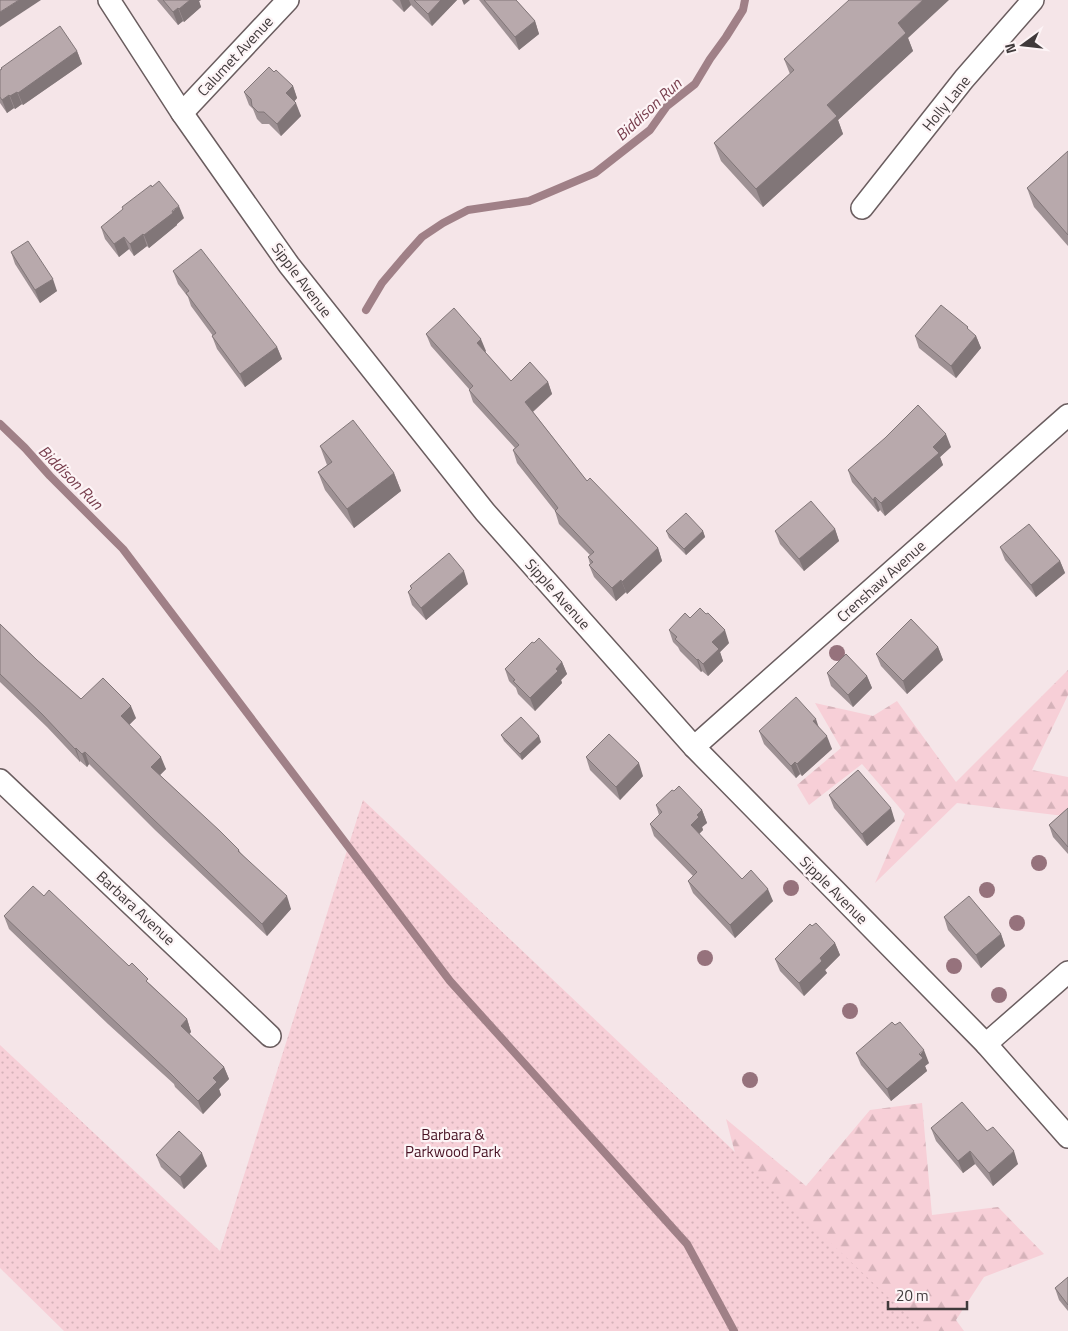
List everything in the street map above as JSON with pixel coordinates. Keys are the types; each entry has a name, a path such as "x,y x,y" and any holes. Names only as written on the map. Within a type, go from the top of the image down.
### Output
{"street":[{"name":"Sipple Avenue","path":"108,0 182,113 289,264 485,512 694,747 986,1044 1068,1137"},
{"name":"Calumet Avenue","path":"182,113 288,0"},
{"name":"Holly Lane","path":"862,208 964,79 1033,0"},
{"name":"Crenshaw Avenue","path":"694,747 1068,415"},
{"name":"Barbara Avenue","path":"0,780 270,1036"},
{"path":"986,1044 1068,972"}],"green space":[{"path":"1068,670 1068,695 1032,770 1068,777 1068,811 1064,816 957,803 875,883 905,814 862,764 809,805 797,785 841,748 815,703 873,716 897,701 956,782"},
{"name":"Barbara & Parkwood Park","path":"363,800 924,1331 64,1331 0,1268 0,1045 220,1251"},
{"path":"922,1103 932,1215 998,1207 1044,1254 984,1277 956,1320 964,1331 782,1331 726,1119 806,1186 870,1110"}],"building":[{"path":"0,0 19,0 0,12"},
{"path":"163,0 190,0 173,12"},
{"path":"414,0 441,0 428,14"},
{"path":"484,0 516,0 535,21 515,37"},
{"path":"849,0 923,0 898,23 906,33 827,105 837,116 756,189 714,143 794,70 784,59"},
{"path":"60,26 77,51 18,93 9,95 2,100 0,97 1,68"},
{"path":"269,67 274,72 276,70 293,86 286,93 296,103 277,124 264,112 258,112 252,106 251,99 244,92"},
{"path":"1068,151 1068,235 1027,188"},
{"path":"159,181 179,206 172,211 173,213 130,244 124,237 114,244 101,227 123,209 122,207"},
{"path":"28,241 53,279 35,290 11,252"},
{"path":"201,249 277,347 240,374 212,336 216,333 186,293 189,291 173,271"},
{"path":"941,305 976,336 951,366 915,336"},
{"path":"454,308 481,339 477,343 511,381 530,362 548,382 525,402 587,481 590,478 658,548 622,582 621,580 612,588 589,565 593,562 588,557 594,552 555,511 558,508 513,450 519,445 469,390 473,386 426,334"},
{"path":"918,405 946,434 933,447 939,453 881,503 875,497 873,500 848,470 885,438"},
{"path":"353,420 394,473 347,509 318,472 332,462 320,446"},
{"path":"811,501 835,529 799,559 775,531"},
{"path":"686,513 703,531 684,549 666,531"},
{"path":"1029,524 1060,561 1031,585 1000,547"},
{"path":"449,553 464,571 421,608 408,592 412,588 410,586"},
{"path":"700,608 706,614 708,613 725,630 712,642 719,649 703,664 675,639 677,637 669,630 685,613 690,618"},
{"path":"911,619 938,647 903,681 876,654"},
{"path":"0,624 81,699 103,678 131,706 121,716 161,757 151,767 287,896 262,924 85,752 82,754 75,749 0,674"},
{"path":"539,638 562,662 556,669 558,671 530,698 513,681 515,680 505,669 532,642 534,643"},
{"path":"846,654 867,676 848,695 827,673"},
{"path":"796,697 816,719 813,721 827,736 797,764 795,762 791,766 759,731"},
{"path":"521,717 539,736 520,754 501,735"},
{"path":"609,734 639,763 616,787 586,757"},
{"path":"858,770 891,808 862,834 829,795"},
{"path":"679,786 702,810 697,815 699,817 691,825 742,879 751,870 768,889 730,925 688,881 697,872 650,824 662,812 656,805"},
{"path":"1068,808 1068,847 1049,825"},
{"path":"33,886 44,896 49,890 129,966 132,963 148,979 146,981 187,1019 181,1026 224,1067 213,1078 217,1082 198,1101 4,916"},
{"path":"969,896 1001,934 976,955 944,917"},
{"path":"816,923 835,943 820,958 822,961 799,983 775,959 810,924 812,926"},
{"path":"892,1022 895,1025 900,1022 924,1050 919,1054 923,1058 887,1089 856,1053"},
{"path":"962,1102 987,1131 993,1127 1014,1151 989,1173 970,1151 958,1161 931,1128"},
{"path":"179,1131 202,1153 180,1177 156,1155"},
{"path":"1068,1277 1068,1305 1055,1288"}],"waterway":[{"name":"Biddison Run","path":"366,310 382,283 405,256 422,237 443,223 468,210 529,201 595,173 650,130 667,106 695,84 743,10 745,0"},
{"path":"0,424 123,549 450,981 687,1244 734,1331"}]}
